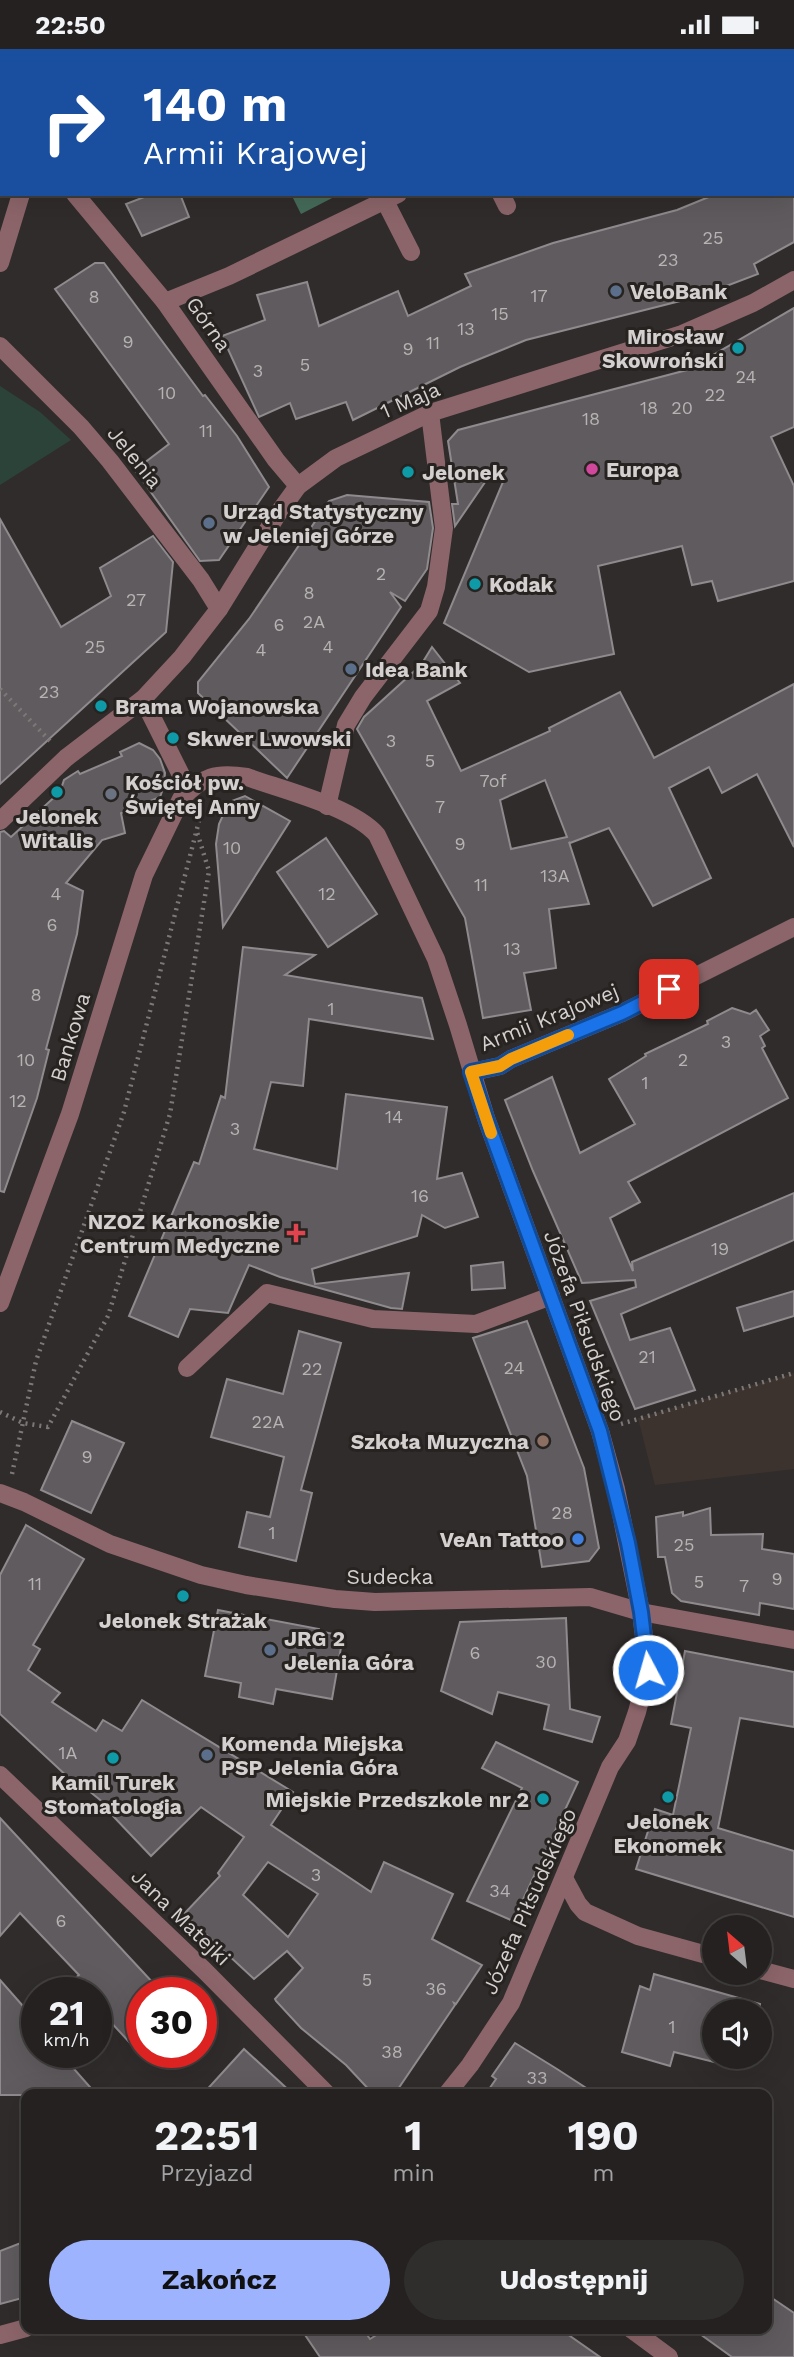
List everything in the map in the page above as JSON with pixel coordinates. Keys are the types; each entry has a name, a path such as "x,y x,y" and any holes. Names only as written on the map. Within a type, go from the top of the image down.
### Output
{"street":[{"path":"0,263 20,196"},
{"name":"Górna","path":"77,196 165,302 276,460 299,486"},
{"path":"165,302 229,277 392,198 411,252"},
{"name":"1 Maja","path":"0,821 66,758 143,699 219,609 277,515 299,486 336,458 430,413 681,334 752,303 794,280"},
{"name":"Jelenia","path":"0,346 81,427 110,461 201,580 219,609"},
{"path":"327,806 346,725 363,697 429,611 436,587 444,528 430,413"},
{"path":"143,699 186,783"},
{"name":"Józefa Piłsudskiego","path":"186,783 219,775 247,777 355,816 377,835 436,960 486,1118 600,1431 628,1543 641,1612 648,1670 637,1712 627,1741 610,1767 511,2003 451,2089"},
{"name":"Bankowa","path":"0,1303 70,1114 144,875 186,783"},
{"name":"Armii Krajowej","path":"471,1072 500,1066 622,1013 794,927"},
{"path":"187,1368 267,1293 373,1319 476,1324 551,1296"},
{"name":"Sudecka","path":"5,1486 24,1502 110,1544 201,1575 246,1585 335,1599 375,1602 590,1597 641,1612 794,1640"},
{"name":"Jana Matejki","path":"0,1775 204,1970 322,2089"},
{"path":"564,1878 585,1912 638,1935 702,1954"},
{"path":"772,1973 794,1979"},
{"path":"0,2335 21,2329"},
{"path":"638,2334 669,2357"}],"path":[{"path":"0,689 66,758"},
{"path":"5,1486 23,1423 36,1361 124,1112 200,818"},
{"path":"0,1412 23,1423 48,1427 108,1316 170,1114 209,871 197,831"},
{"path":"600,1431 794,1373"}],"shaded area":[{"path":"794,1373 794,1469 655,1485 638,1418"}],"green space":[{"path":"292,196 336,196 301,214"},
{"path":"0,386 40,412 71,440 0,485"}],"building":[{"path":"147,196 181,196 189,217 142,236 126,204"},
{"path":"711,196 794,196 794,242 754,264 758,274 700,296 526,340 460,367 353,420 346,402 296,419 290,403 259,417 222,336 265,320 257,295 307,282 319,326 398,291 408,316 471,286 465,274 553,243 677,210"},
{"path":"95,263 104,263 203,396 205,395 237,436 269,487 219,560 200,561 135,470 169,444 55,289"},
{"path":"794,308 794,427 771,437 794,486 794,581 718,601 712,581 692,585 682,546 598,566 614,654 529,672 444,623 503,482 490,475 455,526 452,504 458,504 448,441 458,430 687,370"},
{"path":"347,495 429,502 433,528 427,569 405,601 390,592 401,607 287,778 198,693 198,682 249,619 329,501"},
{"path":"0,519 61,627 111,596 100,568 153,536 173,562 166,632 0,784"},
{"path":"432,647 460,683 427,701 461,771 550,731 549,728 620,692 654,758 794,684 794,847 757,774 722,793 709,767 669,788 711,878 653,906 609,828 569,842 589,904 549,909 556,968 524,973 531,1010 483,1018 465,918 357,729 364,717 421,665","holes":["545,780 567,837 511,849 500,800"]},
{"path":"139,743 153,750 160,759 165,773 164,786 160,797 121,813 125,833 102,840 66,883 83,891 77,934 46,1049 49,1050 37,1098 4,1192 0,1191 0,832 4,831 11,837 60,792 64,780 78,771 80,774 122,756 120,752"},
{"path":"245,796 290,821 223,927 216,844 219,824 229,802"},
{"path":"326,838 377,914 328,947 277,872"},
{"path":"243,947 315,955 285,975 422,998 433,1039 309,1019 303,1086 271,1082 254,1149 337,1169 346,1094 447,1107 437,1179 462,1173 478,1217 445,1228 422,1215 417,1236 312,1269 315,1284 409,1273 402,1309 280,1277 249,1265 228,1313 190,1309 178,1337 129,1316 194,1162 199,1164 221,1096 225,1098"},
{"path":"732,1008 750,1014 756,1010 769,1030 760,1036 765,1046 762,1048 788,1098 628,1182 640,1202 610,1218 633,1271 632,1262 794,1193 794,1240 621,1314 630,1340 670,1328 695,1390 635,1409 590,1301 636,1287 635,1280 582,1283 505,1100 552,1077 580,1153 635,1124 609,1079 646,1056 645,1054 708,1024 707,1021"},
{"path":"503,1262 505,1288 472,1290 471,1266"},
{"path":"794,1291 794,1316 744,1331 737,1308"},
{"path":"527,1321 584,1468 599,1548 589,1561 542,1567 527,1476 473,1338"},
{"path":"299,1331 341,1343 301,1490 312,1493 296,1561 239,1547 247,1512 270,1517 284,1457 211,1437 227,1379 283,1394"},
{"path":"72,1421 124,1443 91,1513 41,1490"},
{"path":"710,1508 711,1535 763,1534 762,1549 794,1554 794,1609 760,1603 759,1615 681,1601 672,1593 665,1557 658,1557 656,1517 683,1512 683,1516"},
{"path":"26,1525 84,1559 33,1645 40,1649 28,1670 60,1693 52,1702 96,1731 103,1720 122,1731 142,1700 293,1792 271,1825 371,1892 384,1862 453,1894 432,1939 482,1965 398,2089 368,2089 346,2065 301,2028 276,2001 303,1968 287,1951 254,1979 184,1914 220,1876 218,1873 244,1837 201,1807 151,1856 112,1815 115,1812 73,1778 71,1780 0,1714 0,1575","holes":["268,1862 318,1894 288,1937 243,1895"]},
{"path":"218,1610 343,1636 332,1699 276,1689 273,1704 239,1697 241,1683 205,1676"},
{"path":"566,1618 570,1709 600,1717 592,1742 544,1729 549,1705 498,1692 492,1714 441,1691 460,1622"},
{"path":"685,1651 794,1672 794,1727 740,1718 718,1828 794,1851 794,1917 636,1869 655,1809 673,1815 691,1728 671,1724"},
{"name":"Miejskie Przedszkole nr 2","path":"496,1742 578,1782 513,1921 467,1901 522,1788 482,1768"},
{"path":"0,1818 148,1977 126,1977 126,2039 112,2023 112,1977 77,1977 79,1975 20,1913 0,1936"},
{"path":"654,1974 742,1999 702,1999 702,2059 674,2052 670,2066 622,2052 640,1986 650,1990"},
{"path":"0,1980 21,2004 21,2068 73,2068 92,2089 21,2089 21,2095 0,2095"},
{"path":"515,2043 588,2089 489,2089 496,2079 492,2076"},
{"path":"244,2049 287,2089 207,2089"},
{"path":"21,2243 21,2298 0,2304 0,2251"},
{"path":"772,2298 794,2313 794,2357 732,2357 700,2334 772,2334"},
{"path":"304,2334 366,2334 370,2339 378,2334 567,2334 600,2357 320,2357"}],"slow traffic":[{"path":"491,1133 471,1072 500,1066 568,1035"}],"place":[{"name":"VeloBank","path":"616,291"},
{"name":"Mirosław Skowroński","path":"738,348"},
{"name":"Europa","path":"592,469"},
{"name":"Jelonek","path":"408,472"},
{"name":"Urząd Statystyczny w Jeleniej Górze","path":"209,523"},
{"name":"Kodak","path":"475,584"},
{"name":"Idea Bank","path":"351,669"},
{"name":"Brama Wojanowska","path":"101,706"},
{"name":"Skwer Lwowski","path":"173,738"},
{"name":"Jelonek Witalis","path":"57,792"},
{"name":"Kościół pw. Świętej Anny","path":"111,794"},
{"name":"NZOZ Karkonoskie Centrum Medyczne","path":"296,1233"},
{"name":"Szkoła Muzyczna","path":"543,1441"},
{"name":"VeAn Tattoo","path":"578,1539"},
{"name":"Jelonek Strażak","path":"183,1596"},
{"name":"JRG 2 Jelenia Góra","path":"270,1650"},
{"name":"Komenda Miejska PSP Jelenia Góra","path":"207,1755"},
{"name":"Kamil Turek Stomatologia","path":"113,1758"},
{"name":"Jelonek Ekonomek","path":"668,1797"},
{"name":"Miejskie Przedszkole nr 2","path":"543,1799"}],"route":[{"path":"648,1670 641,1612 628,1543 600,1431 471,1072 500,1066 622,1013 669,989"}]}
